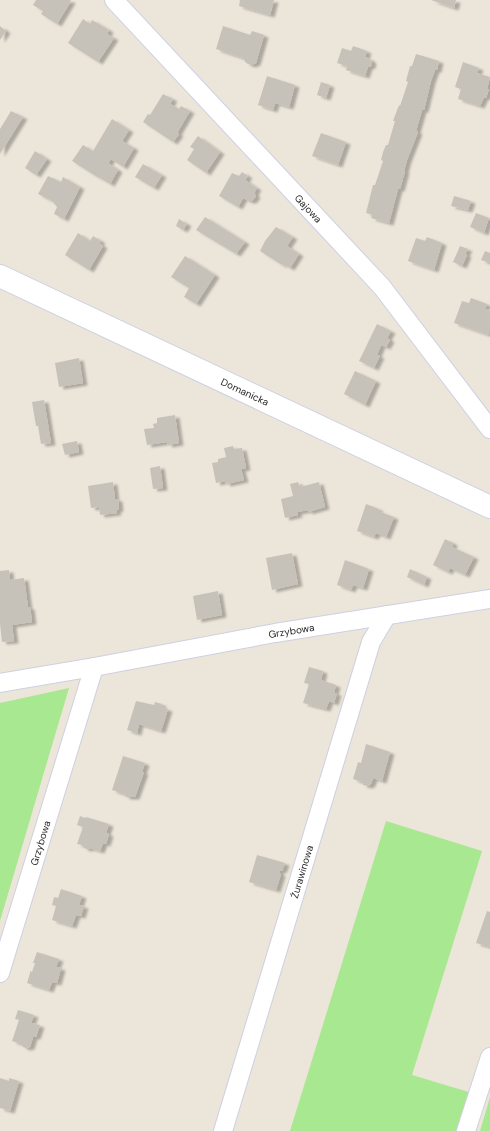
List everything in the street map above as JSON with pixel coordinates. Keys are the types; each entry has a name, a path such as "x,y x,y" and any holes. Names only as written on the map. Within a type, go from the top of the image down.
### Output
{"street":[{"name":"Gajowa","path":"114,0 382,287 490,429"},
{"name":"Domanicka","path":"0,276 490,507"},
{"name":"Grzybowa","path":"0,683 275,633 490,599"},
{"name":"Żurawinowa","path":"222,1131 371,642 387,615"},
{"name":"Grzybowa","path":"0,973 94,667"},
{"path":"466,1131 490,1058"}],"green space":[{"path":"69,688 0,921 0,703"},
{"path":"386,821 482,851 412,1075 472,1093 460,1131 290,1131"},
{"path":"490,1097 490,1131 480,1131"}],"building":[{"path":"36,0 71,1 57,24 41,14 43,11 33,5"},
{"path":"240,0 274,0 270,15 239,6"},
{"path":"431,0 456,0 454,8"},
{"path":"83,19 90,24 92,20 109,30 107,34 114,38 98,62 68,43"},
{"path":"0,26 6,31 0,40"},
{"path":"223,26 250,35 252,31 264,35 256,63 251,65 246,63 243,58 216,49"},
{"path":"353,46 367,51 365,57 370,59 372,62 371,66 368,67 365,76 346,70 347,66 337,63 342,48 351,51"},
{"path":"416,54 439,61 437,70 435,70 431,81 424,110 422,110 416,131 418,132 407,160 400,189 398,189 389,223 371,218 373,215 366,213 373,185 375,185 383,161 381,160 383,152 386,145 388,145 395,121 393,121 408,82 406,81 410,66 412,66"},
{"path":"463,62 479,68 477,73 490,77 487,89 489,89 486,98 484,97 480,106 458,99 461,89 455,87"},
{"path":"267,76 295,85 289,107 275,103 273,110 258,105"},
{"path":"321,82 330,85 326,98 317,95"},
{"path":"163,94 173,99 170,104 179,109 181,106 190,111 177,133 179,134 173,142 143,122 148,114 150,115"},
{"path":"11,111 23,117 0,154 0,129"},
{"path":"112,119 129,130 122,141 134,148 123,167 111,159 108,163 118,170 110,184 100,178 107,166 99,178 72,161 83,145 93,151"},
{"path":"321,133 346,142 338,165 312,156"},
{"path":"198,136 220,152 206,173 187,160 194,149 190,147"},
{"path":"35,151 47,159 36,175 25,168"},
{"path":"143,164 162,175 154,188 135,177"},
{"path":"242,172 248,176 245,180 257,188 254,193 256,196 252,201 243,198 238,207 219,196 232,173 239,176"},
{"path":"48,176 61,182 63,177 80,187 64,219 54,214 57,207 52,201 38,194"},
{"path":"454,196 471,201 468,210 451,206"},
{"path":"476,213 489,218 484,233 470,227"},
{"path":"205,217 245,242 236,254 196,230"},
{"path":"179,219 187,224 183,230 176,226"},
{"path":"276,227 293,237 287,246 299,254 290,268 283,264 282,265 260,251 265,241"},
{"path":"78,233 90,241 93,236 101,241 99,243 103,246 89,270 65,255"},
{"path":"427,237 442,243 434,270 408,261 416,238 425,241"},
{"path":"460,246 468,249 462,266 453,262"},
{"path":"485,251 490,253 490,263 481,260"},
{"path":"185,256 215,275 196,304 184,297 189,288 171,277"},
{"path":"471,298 487,304 485,309 490,310 489,335 454,323 462,301 469,303"},
{"path":"377,324 391,331 387,338 390,340 386,347 381,345 377,355 380,356 374,368 359,361"},
{"path":"79,358 83,383 59,387 55,363"},
{"path":"355,371 376,381 365,405 344,394"},
{"path":"44,400 51,443 41,444 32,402"},
{"path":"175,415 179,443 168,445 167,442 147,445 144,429 154,428 153,424 157,423 157,418"},
{"path":"77,441 79,452 65,455 62,444"},
{"path":"233,446 234,449 242,448 246,468 241,469 244,480 226,484 225,481 216,483 212,463 218,462 218,459 226,457 224,448"},
{"path":"160,466 163,488 153,489 150,468"},
{"path":"113,482 115,499 118,499 119,509 116,510 117,513 100,515 99,507 91,508 88,486"},
{"path":"298,482 300,487 319,482 325,507 308,512 308,510 297,512 298,515 285,518 281,499 293,496 290,484"},
{"path":"366,504 379,509 378,511 394,517 386,537 376,533 374,537 357,531"},
{"path":"445,539 453,543 452,547 474,557 465,575 450,568 448,572 433,565"},
{"path":"292,553 298,584 272,590 266,558"},
{"path":"345,560 369,569 363,588 353,585 351,590 337,585"},
{"path":"410,569 427,577 424,585 407,577"},
{"path":"9,570 10,580 24,578 28,607 30,607 32,622 12,625 14,641 2,642 0,624 0,571"},
{"path":"218,591 222,615 197,620 193,596"},
{"path":"309,667 323,671 321,680 336,685 334,693 337,693 334,703 329,701 326,709 303,703 309,684 304,683"},
{"path":"136,701 154,705 155,702 162,704 161,707 168,709 161,731 139,724 137,733 127,730"},
{"path":"366,744 390,752 382,781 373,778 371,784 368,786 363,785 362,782 353,779 358,762 361,763"},
{"path":"123,756 145,763 142,772 144,772 135,797 126,797 124,794 112,790"},
{"path":"80,816 109,824 106,833 109,834 106,844 103,843 100,851 90,848 87,849 82,845 77,844 83,827 77,825"},
{"path":"257,855 285,863 282,871 280,870 279,873 281,874 276,890 249,882"},
{"path":"61,889 82,896 79,905 84,906 81,916 76,915 72,926 52,920 56,906 52,905 54,897 58,898"},
{"path":"487,911 490,912 490,947 476,943"},
{"path":"37,952 59,959 56,967 61,968 57,983 52,982 49,990 27,983 30,971 32,972 35,963 33,963"},
{"path":"18,1010 34,1015 31,1023 40,1025 36,1037 33,1037 30,1047 23,1047 21,1044 12,1041 19,1020 15,1019"},
{"path":"0,1078 9,1081 9,1078 19,1081 10,1111 0,1108"}]}
